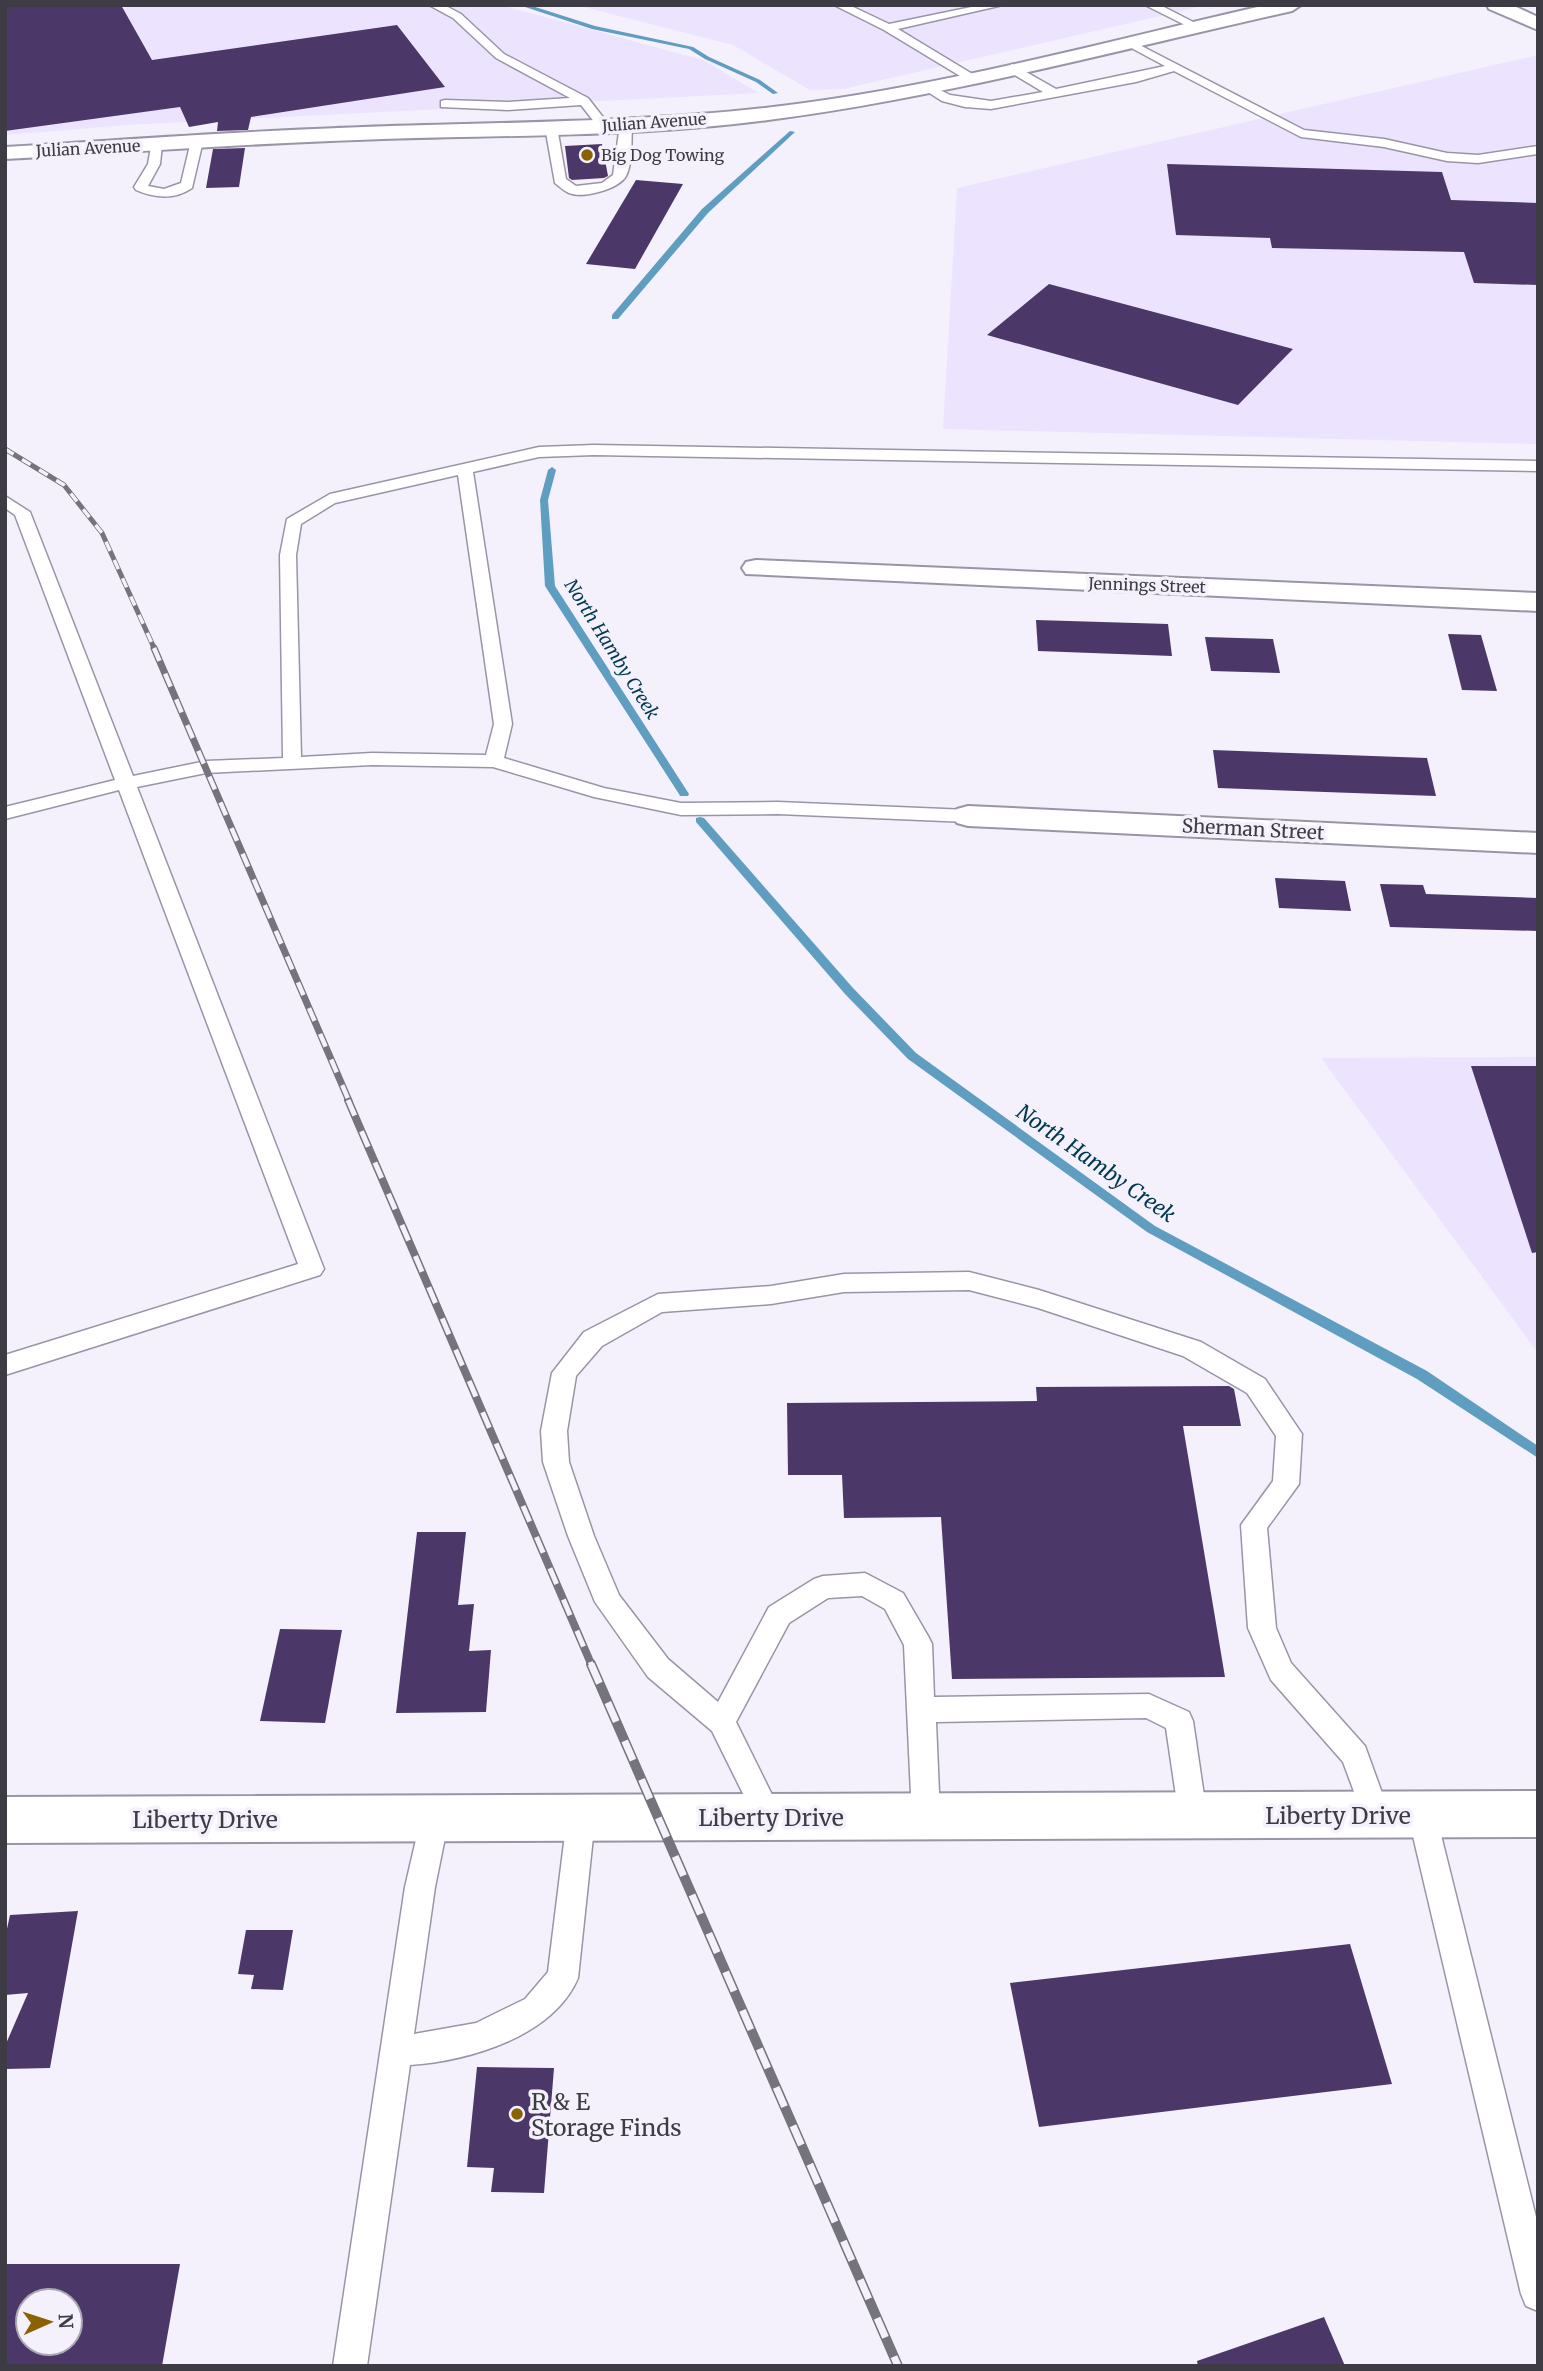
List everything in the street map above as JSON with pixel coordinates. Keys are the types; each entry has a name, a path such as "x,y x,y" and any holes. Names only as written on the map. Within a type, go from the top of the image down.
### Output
{"street":[{"name":"Julian Avenue","path":"5,153 197,141 626,125 766,114 926,87 1292,5"},
{"path":"1496,5 1538,24"},
{"name":"Jennings Street","path":"757,568 1538,602"},
{"name":"Sherman Street","path":"968,816 1538,843"},
{"name":"Liberty Drive","path":"5,1821 1538,1814"}],"lane":[{"path":"435,5 457,16 500,56 584,101 603,125"},
{"path":"839,5 888,28 1005,102"},
{"path":"888,28 998,5"},
{"path":"1150,5 1197,27"},
{"path":"1128,42 1301,134 1384,144 1447,157 1491,158 1538,150"},
{"path":"926,87 946,98 990,105 1136,78 1176,67"},
{"path":"1012,68 1055,93"},
{"path":"445,104 508,106 584,101"},
{"path":"551,127 560,180 573,190 596,189 615,184 622,175 626,125"},
{"path":"156,144 154,164 141,187 153,192 174,192 187,185 197,141"},
{"path":"292,763 288,555 293,522 330,499 539,453 594,450 1538,466"},
{"path":"465,469 503,724 494,761"},
{"path":"5,500 22,512 312,1269 5,1365"},
{"path":"5,813 126,783 206,767 372,759 494,761 601,793 681,809 778,808 968,816"},
{"path":"769,1817 722,1722 658,1668 608,1602 580,1536 556,1462 554,1431 564,1373 593,1339 658,1303 771,1295 844,1283 969,1281 1039,1299 1192,1349 1256,1386 1289,1434 1286,1483 1254,1525 1262,1629 1281,1671 1355,1755 1399,1815 1538,2294"},
{"path":"722,1722 779,1615 823,1587 865,1584 894,1601 918,1644 926,1816"},
{"path":"921,1710 1149,1706 1179,1721 1193,1816"},
{"path":"350,2366 394,2051 420,1887 435,1818"},
{"path":"394,2051 435,2048 479,2038 536,2010 563,1978 581,1818"}],"shaded area":[{"path":"5,5 501,5 703,60 759,93 126,125 5,135"},
{"path":"576,5 1208,5 843,89 810,90 733,45"},
{"path":"1538,55 1538,444 943,429 957,188"},
{"path":"1538,1057 1538,1353 1321,1058"}],"building":[{"path":"5,5 121,5 152,60 397,25 445,87 251,117 248,130 217,131 218,122 189,127 180,107 5,131"},
{"path":"602,144 608,176 572,180 569,178 565,146"},
{"path":"245,148 239,187 206,188 213,149"},
{"path":"1167,164 1442,172 1451,200 1538,203 1538,285 1474,283 1464,252 1272,248 1270,238 1176,235"},
{"path":"636,180 683,184 635,269 586,264"},
{"path":"1049,284 1293,349 1238,405 987,335"},
{"path":"1036,620 1168,624 1172,656 1038,651"},
{"path":"1448,634 1481,635 1497,691 1462,690"},
{"path":"1205,637 1273,639 1280,673 1211,671"},
{"path":"1213,750 1427,758 1436,796 1218,788"},
{"path":"1275,878 1345,881 1351,911 1279,908"},
{"path":"1380,884 1423,885 1426,894 1538,898 1538,931 1390,927"},
{"path":"1471,1066 1538,1066 1538,1252 1532,1253"},
{"path":"1229,1386 1234,1389 1241,1426 1183,1426 1225,1677 952,1679 941,1517 844,1518 842,1475 788,1475 787,1403 1037,1401 1036,1387"},
{"path":"417,1532 466,1532 458,1605 474,1604 469,1651 491,1650 486,1712 396,1713"},
{"path":"280,1629 342,1630 325,1723 260,1721"},
{"path":"78,1911 50,2068 5,2069 5,2046 28,1993 5,1995 5,1938 10,1915"},
{"path":"246,1930 293,1930 283,1990 251,1989 254,1975 238,1974"},
{"path":"1350,1944 1392,2084 1039,2127 1010,1983"},
{"path":"477,2067 554,2068 544,2193 491,2192 494,2168 467,2167"},
{"path":"5,2264 180,2264 162,2366 5,2366"},
{"path":"1324,2317 1345,2366 1198,2366 1197,2361"}],"waterway":[{"name":"North Hamby Creek","path":"522,5 594,28 691,48 758,81 775,93"},
{"name":"North Hamby Creek","path":"615,317 705,211 792,132"},
{"name":"North Hamby Creek","path":"552,470 544,500 550,586 684,794"},
{"name":"North Hamby Creek","path":"700,820 849,991 912,1056 1151,1229 1422,1375 1538,1453"}],"railway":[{"path":"5,449 64,485 102,533 155,650"},
{"path":"154,648 349,1101"},
{"path":"348,1100 592,1666"},
{"path":"591,1664 898,2366"}],"place":[{"name":"Big Dog Towing","path":"587,155"},
{"name":"R & E Storage Finds","path":"517,2114"}]}
